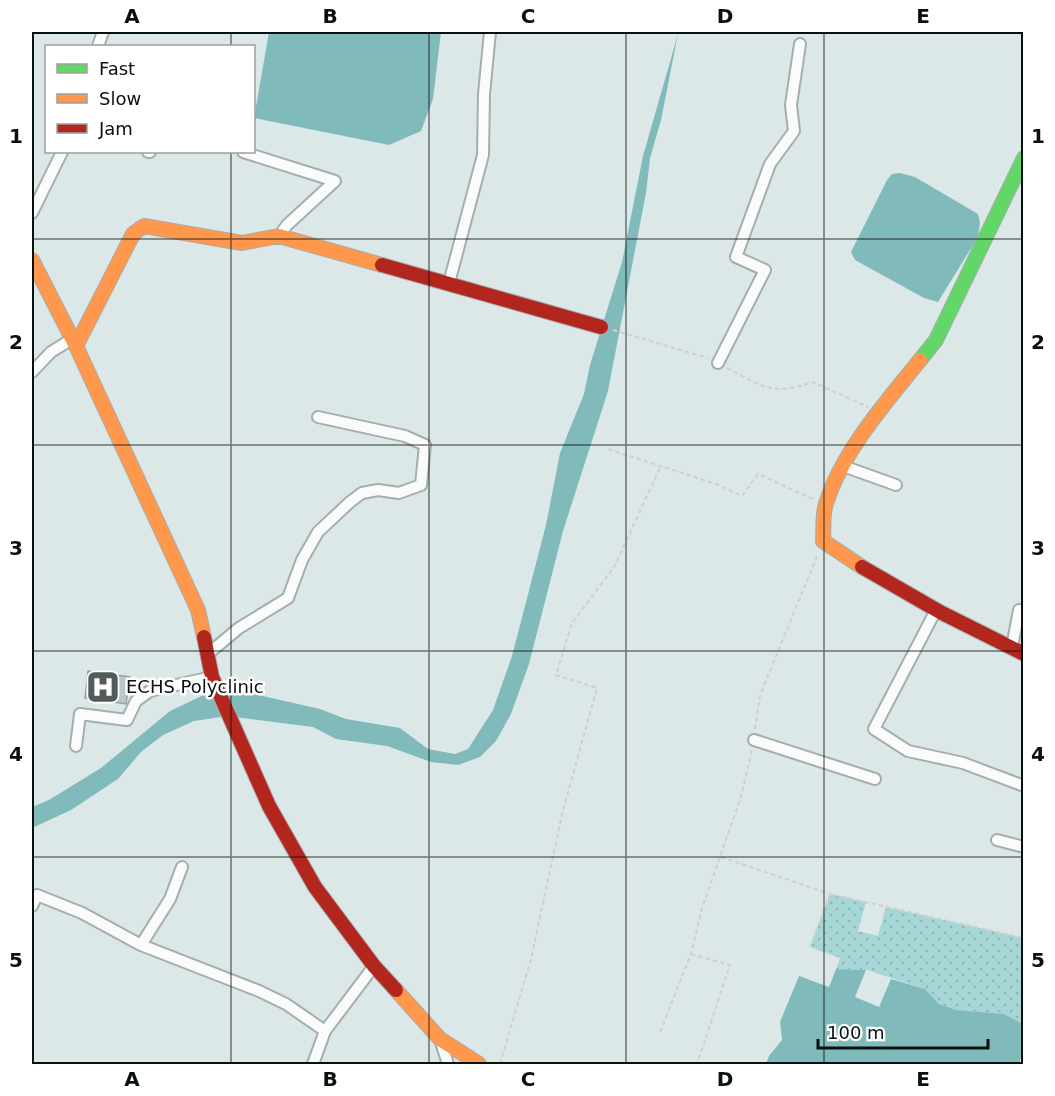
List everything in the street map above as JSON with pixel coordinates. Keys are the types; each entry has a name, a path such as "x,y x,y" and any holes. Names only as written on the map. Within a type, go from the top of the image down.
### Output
{"street":[{"path":"449,283 483,155 484,94 490,32"},
{"path":"718,363 765,270 736,257 770,164 794,131 791,105 800,44"},
{"path":"32,213 62,153"},
{"path":"246,153 334,181 287,225 279,236"},
{"path":"1019,610 1018,651 936,610 823,541 825,505 843,466 879,411 936,340 1023,158"},
{"path":"32,372 51,352 74,343 133,234 144,226 242,243 279,236 602,327"},
{"path":"32,260 74,343 198,610 209,653 212,678 269,806 315,887 374,966 440,1039 479,1065"},
{"path":"209,653 239,628 288,598 302,560 318,532 350,502 362,493 378,490 399,494 421,485 425,445 405,436 318,417"},
{"path":"843,466 896,485"},
{"path":"936,610 874,729 908,751 963,763 1023,786"},
{"path":"75,746 80,714 127,720 136,701 150,691 212,678"},
{"path":"754,740 875,779"},
{"path":"997,840 1023,848"},
{"path":"141,945 170,899 182,867"},
{"path":"32,906 34,893 82,913 141,945 259,991 286,1004 325,1031"},
{"path":"313,1065 325,1031 374,966"},
{"path":"440,1039 448,1065"}],"path":[{"path":"813,382 879,411"},
{"path":"608,448 742,496 758,474 825,505"},
{"path":"500,1065 531,958 563,810 597,688 556,675 572,623 614,567 661,466"},
{"path":"660,1032 691,954 702,908 741,796 754,740 760,695 823,541"},
{"path":"721,857 830,894 1023,938"},
{"path":"810,947 830,894"},
{"path":"691,954 730,965 697,1065"}],"shaded area":[{"path":"269,32 441,32 433,99 421,131 389,145 255,118"},
{"path":"678,34 661,120 650,158 646,193 608,391 563,531 529,664 511,714 496,741 480,757 458,765 431,762 387,746 336,739 313,727 227,716 194,721 163,735 141,752 118,779 71,810 32,828 32,807 49,800 101,768 170,711 208,693 250,693 320,709 346,719 400,728 428,749 455,754 468,749 493,710 512,656 546,525 560,453 584,394 590,365 622,262 643,156"},
{"path":"900,173 915,177 978,214 980,223 978,237 938,302 924,298 855,260 851,252 887,180 892,174"},
{"path":"830,894 866,902 858,931 878,936 886,907 1023,938 1023,1024 1004,1014 956,1010 939,1004 925,989 867,970 836,969 840,958 810,947"},
{"path":"836,969 866,970 855,997 879,1007 891,979 925,989 939,1004 956,1010 1004,1014 1023,1024 1023,1051 1019,1064 766,1064 769,1056 782,1040 780,1022 799,976 829,987"}],"building":[{"path":"88,671 130,677 126,704 85,698"}],"traffic: fast":[{"path":"920,360 936,340 1024,158"}],"traffic: slow":[{"path":"76,346 133,234 144,226 242,243 279,236 382,265"},
{"path":"32,260 76,346 198,610 204,637"},
{"path":"862,567 823,541 825,508 842,466 866,428 920,360"},
{"path":"396,990 440,1039 479,1064"}],"traffic: jam":[{"path":"382,265 601,327"},
{"path":"862,567 940,612 1024,654"},
{"path":"204,637 212,677 269,806 315,887 374,966 396,990"}],"place":[{"name":"ECHS Polyclinic","path":"103,687"}]}
